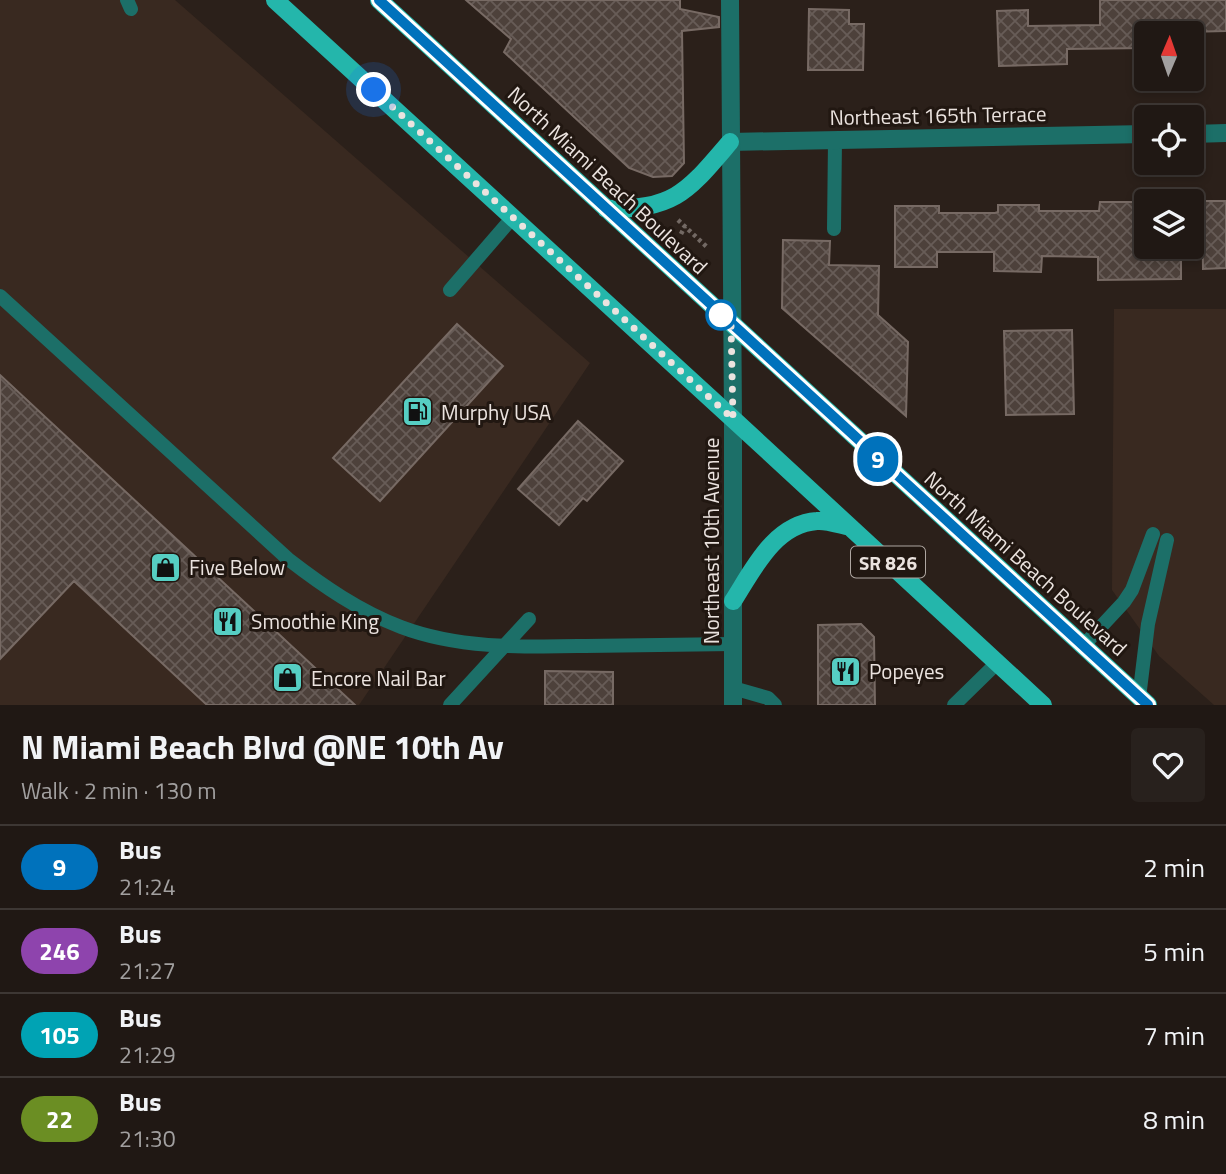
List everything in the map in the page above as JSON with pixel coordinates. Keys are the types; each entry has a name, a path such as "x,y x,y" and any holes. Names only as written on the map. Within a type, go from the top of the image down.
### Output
{"main road":[{"name":"SR 826","path":"275,0 1043,705"},
{"name":"North Miami Beach Boulevard","path":"379,0 1144,701"},
{"path":"606,209 638,209 662,204 694,185 730,142"},
{"path":"733,601 766,549 791,529 817,521 851,527"}],"street":[{"name":"Northeast 10th Avenue","path":"730,0 733,696"},
{"path":"1204,134 1226,133"},
{"name":"Northeast 165th Terrace","path":"730,142 1134,134"}],"lane":[{"path":"834,229 835,140"},
{"path":"450,290 513,217"},
{"path":"0,296 288,559 323,586 362,610 402,628 439,638 504,646 733,644"},
{"path":"1083,646 1124,602 1160,537 1147,624 1144,701"},
{"path":"450,705 529,620"},
{"path":"954,705 997,663"},
{"path":"733,696 768,698 775,705"}],"path":[{"path":"675,217 710,250"},
{"path":"681,234 685,226"}],"shaded area":[{"path":"0,0 175,0 590,363 359,705 0,705"},
{"path":"1114,309 1226,309 1226,705 1214,705 1159,656 1112,590"}],"building":[{"path":"466,0 680,0 680,9 719,17 719,27 682,31 684,163 672,176 653,177 629,168 504,52 511,39"},
{"path":"1100,0 1226,0 1226,31 1204,32 1204,21 1134,21 1134,48 1067,49 1067,64 999,66 997,11 1028,10 1028,26 1100,25"},
{"path":"809,9 849,10 849,24 864,24 863,70 808,70"},
{"path":"1204,201 1226,201 1226,268 1203,269"},
{"path":"1100,202 1134,202 1134,259 1181,259 1181,279 1098,280 1098,257 1042,256 1041,272 994,271 994,252 937,252 937,267 895,267 895,206 939,206 939,213 995,213 998,212 998,205 1039,205 1039,211 1099,211"},
{"path":"783,240 830,241 829,265 879,266 878,315 908,342 906,416 782,308"},
{"name":"Murphy USA","path":"457,324 503,366 380,501 333,458"},
{"path":"1072,330 1074,414 1006,415 1004,331"},
{"path":"0,375 355,705 207,705 74,581 0,659"},
{"path":"578,421 623,461 587,501 583,498 559,525 518,489"},
{"name":"Popeyes","path":"861,624 874,637 875,705 818,705 818,625"},
{"path":"545,671 613,672 613,705 545,705"}],"bus line":[{"name":"9","path":"379,0 1148,705"}],"place":[{"name":"Murphy USA","path":"418,412"},
{"name":"Five Below","path":"166,567"},
{"name":"Smoothie King","path":"228,621"},
{"name":"Popeyes","path":"846,671"},
{"name":"Encore Nail Bar","path":"288,678"}],"route":[{"path":"374,90 733,419 731,324 715,309 721,315"}]}
